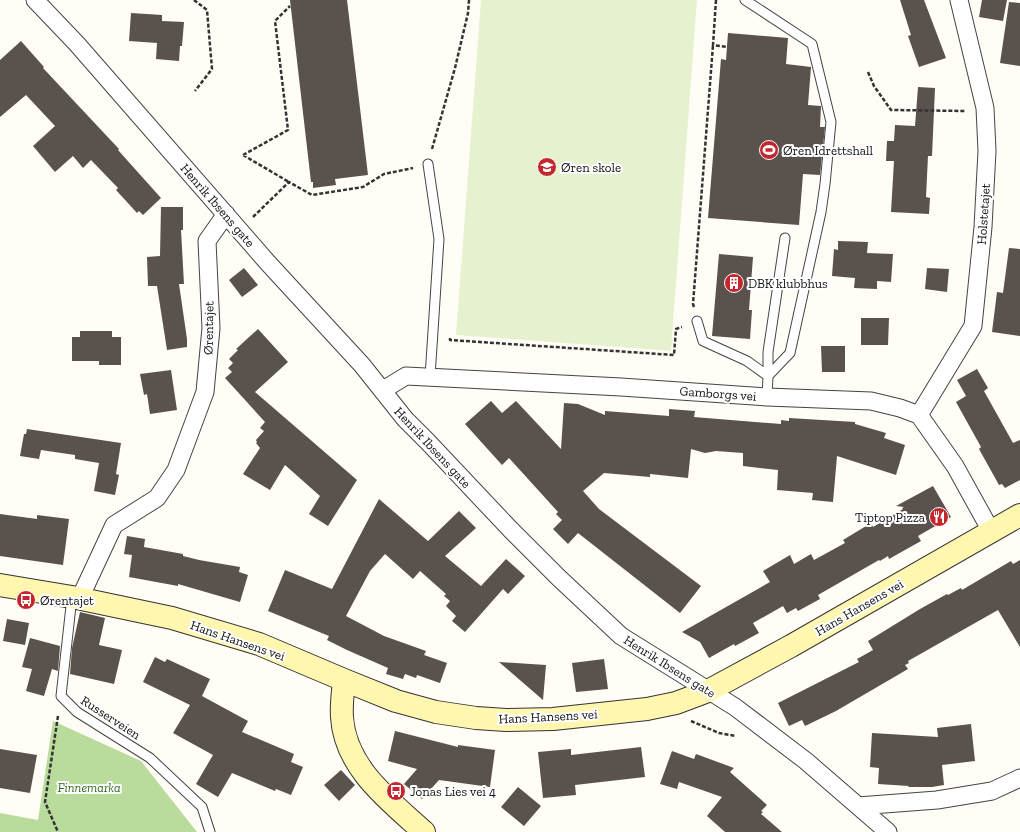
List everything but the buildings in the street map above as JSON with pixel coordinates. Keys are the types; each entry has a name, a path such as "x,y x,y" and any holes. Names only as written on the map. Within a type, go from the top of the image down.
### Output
{"main road":[{"name":"Hans Hansens vei","path":"0,585 76,597 172,618 259,644 396,701 436,712 476,718 506,720 553,719 647,709 676,703 708,691 1020,515"},
{"path":"344,680 342,718 346,741 352,755 377,789 424,832"}],"street":[{"name":"Henrik Ibsens gate","path":"35,0 77,44 268,263 362,364 405,419 510,529 594,611 621,636 735,707 806,761 888,832"},
{"name":"Holstetajet","path":"919,415 973,326 983,227 987,151 985,111 959,0"},
{"name":"Ørentajet","path":"76,597 114,525 157,498 176,470 205,392 211,328 207,241 226,214"},
{"name":"Gamborgs vei","path":"382,390 406,376 430,377 621,387 767,397 871,401 900,408 919,415"},
{"path":"919,415 955,466 991,532"},
{"path":"858,806 937,800 992,791 1020,778"}],"lane":[{"path":"745,0 812,44 831,122 821,212 790,353 768,376"},
{"path":"428,164 439,239 430,377"},
{"path":"767,397 768,352 785,238"},
{"path":"697,322 703,341 747,361 768,376"},
{"path":"61,696 76,597"},
{"name":"Russerveien","path":"61,696 76,712 150,758 202,807 210,832"}],"path":[{"path":"194,0 207,10 212,69 195,92"},
{"path":"290,6 275,21 288,130 243,155 312,195 363,187 384,174 428,164 455,68 468,13 469,0"},
{"path":"450,332 450,340 674,355 676,329 697,322 693,304 716,0"},
{"path":"713,45 727,46"},
{"path":"868,72 874,86 891,110 985,111"},
{"path":"252,218 289,182"},
{"path":"58,832 45,802 61,696"},
{"path":"687,717 690,720 719,734 736,736"}],"green space":[{"path":"481,0 697,0 671,351 456,335"},
{"name":"Finnemarka","path":"53,721 141,761 197,832 0,832 0,813 38,820"}],"place":[{"name":"Øren Idrettshall","path":"769,150"},
{"name":"Øren skole","path":"547,167"},
{"name":"DBK klubbhus","path":"734,283"},
{"name":"Tiptop Pizza","path":"939,517"},
{"name":"Ørentajet","path":"26,600"},
{"name":"Jonas Lies vei 4","path":"396,791"}]}
